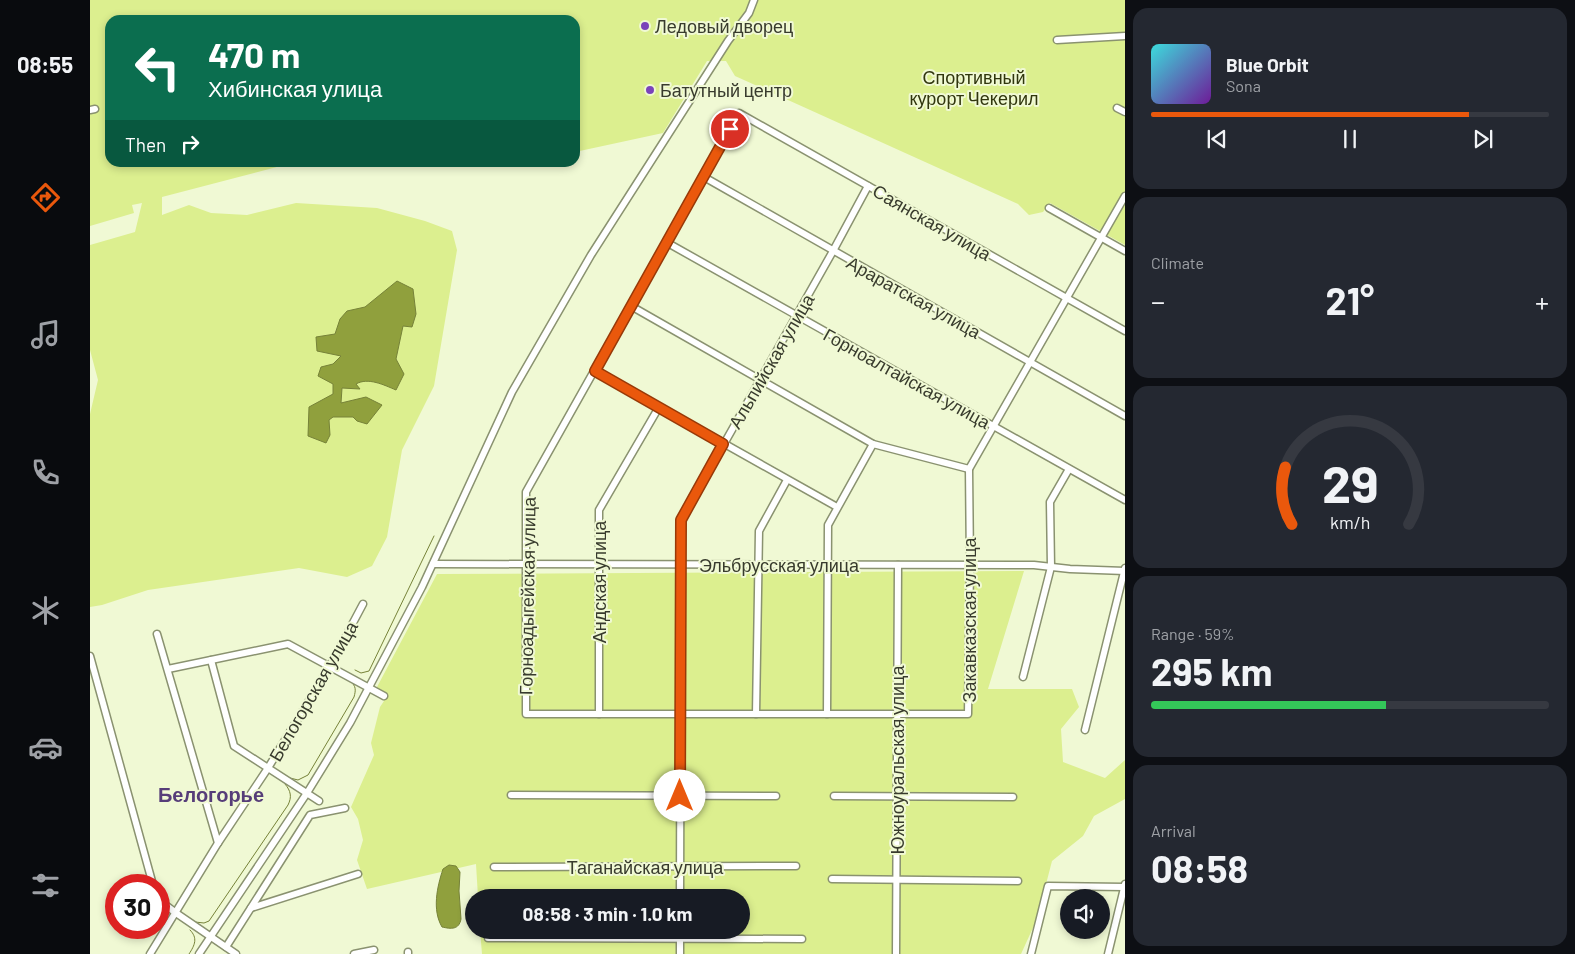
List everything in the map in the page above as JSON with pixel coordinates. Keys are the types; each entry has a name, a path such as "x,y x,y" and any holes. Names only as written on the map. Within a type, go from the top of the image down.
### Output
{"street":[{"path":"200,954 210,936 307,793 370,687 433,564 512,392 591,255 728,41 749,13 754,0"},
{"path":"1057,40 1125,36"},
{"path":"1117,108 1125,112"},
{"name":"Горноадыгейская улица","path":"526,714 526,492 740,113"},
{"name":"Саянская улица","path":"740,113 1125,331"},
{"name":"Араратская улица","path":"704,177 1125,416"},
{"name":"Альпийская улица","path":"680,889 681,520 868,186"},
{"path":"631,306 873,444 969,469 1125,196"},
{"path":"1049,208 1125,251"},
{"name":"Горноалтайская улица","path":"666,242 1125,500"},
{"path":"595,371 837,507"},
{"name":"Андская улица","path":"599,714 599,510 659,407"},
{"path":"827,714 828,525 873,444"},
{"name":"Закавказская улица","path":"526,714 968,714 969,469"},
{"path":"1022,677 1051,567 1050,502 1069,469"},
{"path":"756,714 759,531 787,480"},
{"name":"Эльбрусская улица","path":"433,564 1034,565 1070,569 1125,570"},
{"name":"Южноуральская улица","path":"896,954 898,565"},
{"path":"1085,730 1125,570"},
{"name":"Белогорская улица","path":"150,954 218,843 268,768 330,666 363,604"},
{"path":"156,634 168,668 218,843"},
{"path":"168,668 288,644 384,696"},
{"path":"90,656 150,874"},
{"path":"211,660 234,746 319,802"},
{"path":"511,795 776,796"},
{"path":"834,796 1013,797"},
{"path":"226,947 310,815 345,808"},
{"name":"Таганайская улица","path":"494,867 796,866"},
{"path":"251,908 358,874"},
{"path":"832,879 1018,881"},
{"path":"1031,954 1048,886 1125,886 1108,954"},
{"path":"170,909 236,954"},
{"path":"680,939 680,954"},
{"path":"750,939 802,939"},
{"path":"354,954 374,950"}],"green space":[{"name":"Спортивный курорт Чекерил","path":"90,0 1125,0 1125,245 1050,203 1043,212 1029,215 1018,204 735,76 726,61 707,61 663,133 580,151 580,15 105,15 105,167 277,167 162,197 162,215 189,205 211,213 247,215 296,203 377,208 425,221 452,231 457,250 434,386 402,450 387,537 372,566 347,577 299,568 148,590 90,607 90,414 98,380 90,350 90,245 135,232 142,203 132,205 134,213 90,226"},
{"path":"1024,571 988,689 1072,689 1079,707 1061,729 1063,762 1105,778 1125,760 1125,799 1094,816 1083,836 1052,861 1037,919 1021,954 482,954 481,939 750,939 750,889 478,889 476,864 367,889 357,860 363,840 358,819 351,807 374,755 371,743 380,707 384,701 378,694 377,687 437,574"}],"shaded area":[{"path":"397,281 413,289 416,314 412,327 403,326 396,359 404,374 396,390 376,382 366,381 356,384 360,389 342,388 341,403 366,397 382,405 367,424 357,421 353,417 333,417 329,420 330,435 326,443 308,436 309,407 333,394 333,384 318,376 321,367 333,364 341,356 317,351 316,337 335,334 340,319 347,311 365,307"},
{"path":"449,865 456,866 460,872 461,919 456,927 451,928 442,927 436,906 437,891 443,869"}],"waterway":[{"path":"355,670 361,673 369,671 434,536"},
{"path":"290,778 298,780 308,775 354,697 355,688 351,682"},
{"path":"195,922 204,923 209,921 288,805 290,794 285,784"},
{"path":"189,954 195,942 190,930"}],"place":[{"name":"Ледовый дворец","path":"645,26"},
{"name":"Батутный центр","path":"650,90"}],"district":[{"name":"Белогорье","path":"211,794"}],"route":[{"path":"680,796 681,520 723,444 595,371 730,129"}]}
